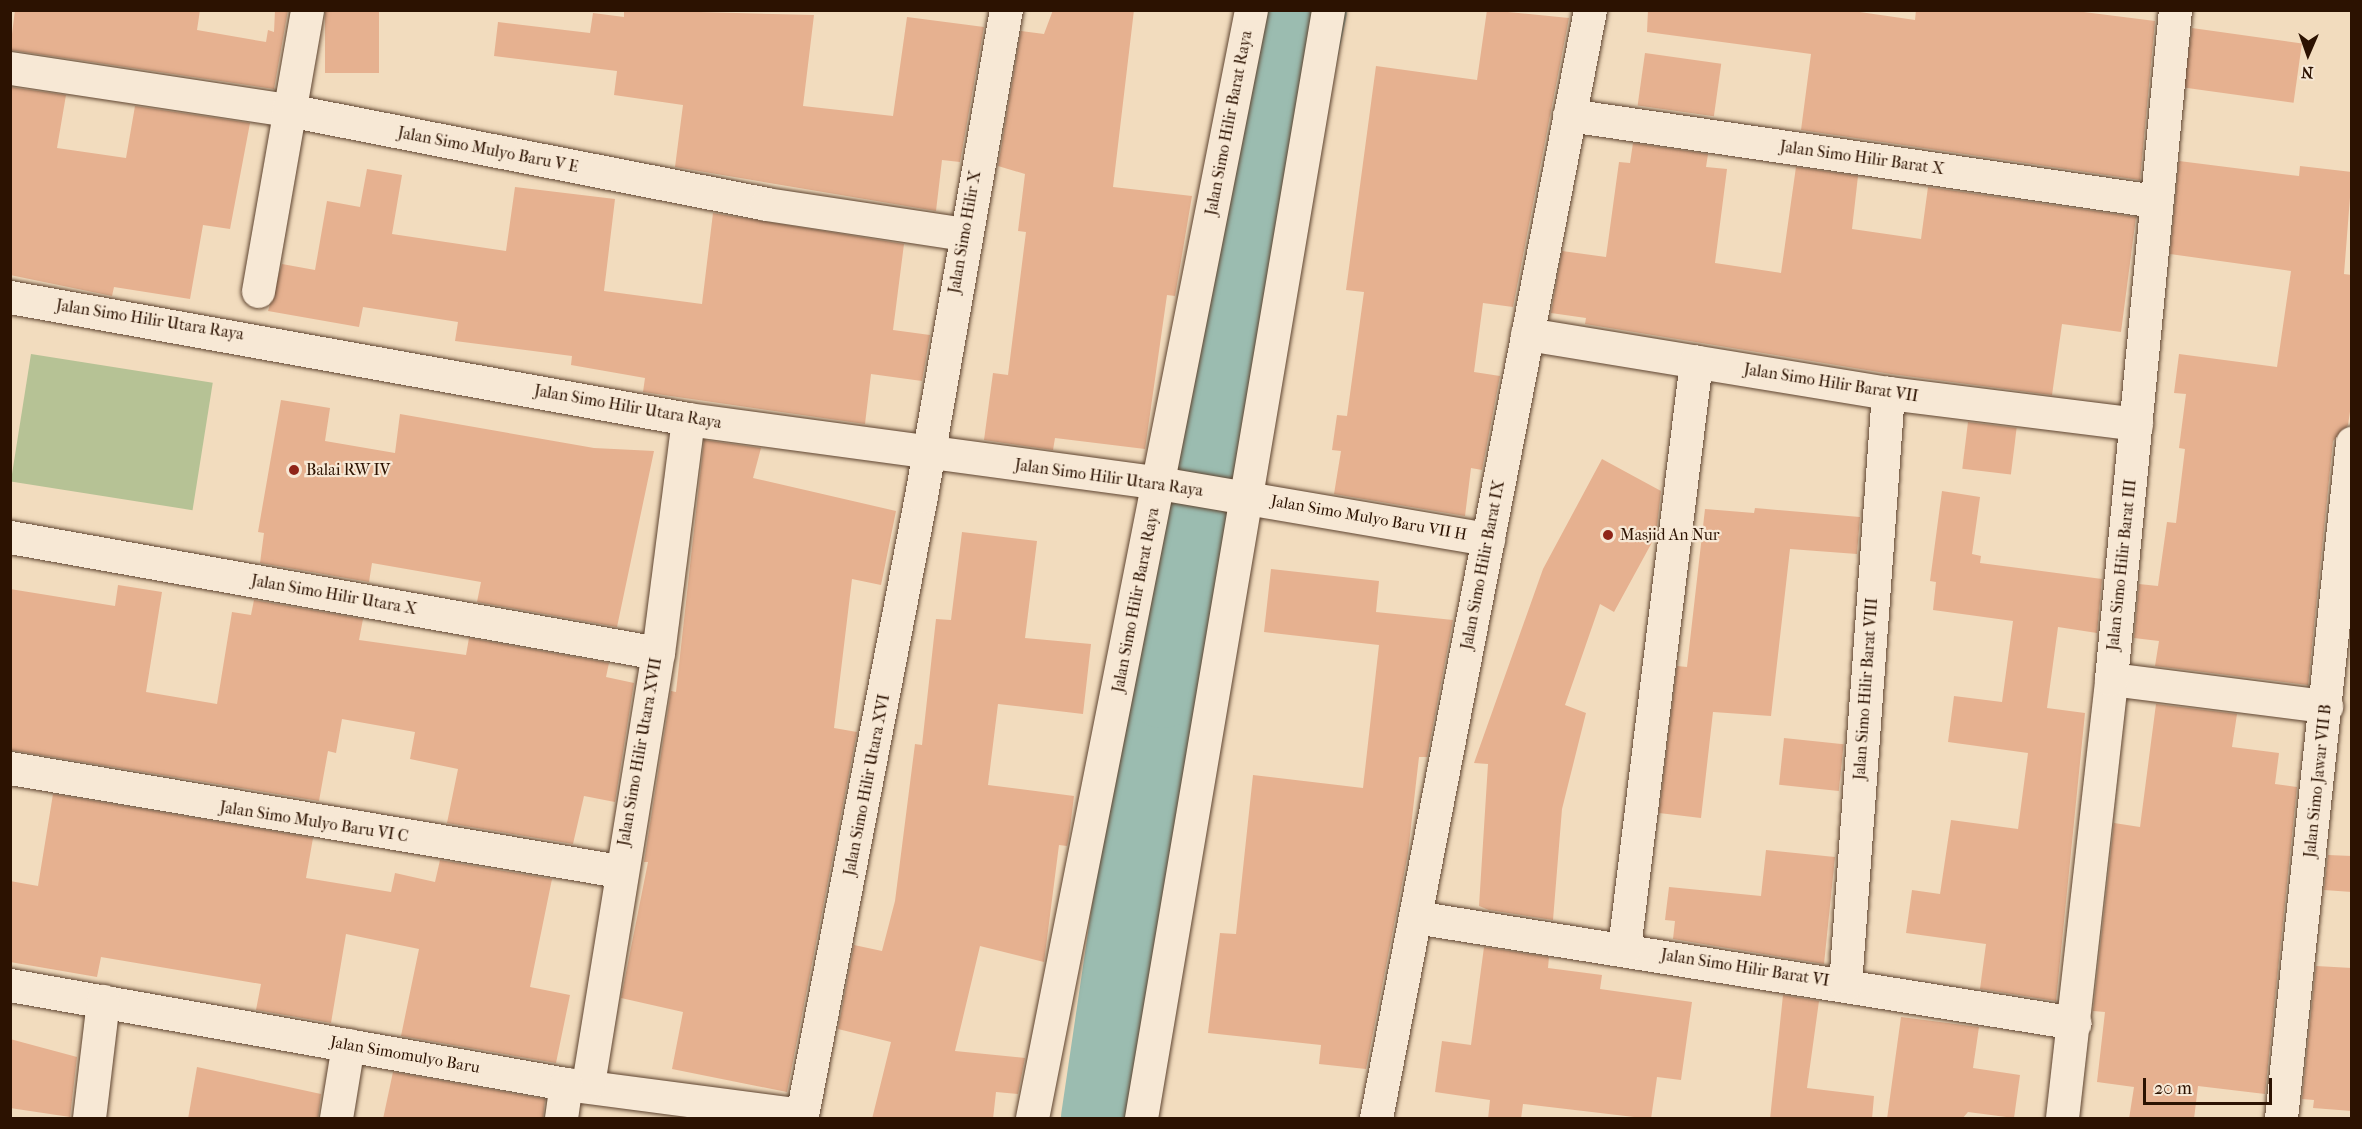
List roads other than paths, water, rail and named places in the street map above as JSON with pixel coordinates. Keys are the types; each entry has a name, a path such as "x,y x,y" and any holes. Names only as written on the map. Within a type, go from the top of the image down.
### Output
{"street":[{"path":"258,291 307,10"},
{"name":"Jalan Simo Hilir X","path":"927,454 964,234 1006,10"},
{"name":"Jalan Simo Hilir Barat Raya","path":"1032,1119 1169,485 1251,10"},
{"path":"1141,1119 1239,496 1328,10"},
{"name":"Jalan Simo Hilir Barat IX","path":"1376,1119 1590,10"},
{"name":"Jalan Simo Hilir Barat III","path":"2062,1119 2075,1023 2111,679 2175,10"},
{"name":"Jalan Simo Mulyo Baru V E","path":"10,68 288,110 765,204 964,234"},
{"name":"Jalan Simo Hilir Barat X","path":"1569,115 2155,201"},
{"name":"Jalan Simo Hilir Utara Raya","path":"10,297 688,419 1239,496"},
{"name":"Jalan Simo Hilir Barat VII","path":"1527,334 1888,393 2136,424"},
{"path":"1624,948 1696,361"},
{"name":"Jalan Simo Hilir Barat VIII","path":"1845,985 1888,393"},
{"name":"Jalan Simo Hilir Utara XVII","path":"561,1119 577,1084 619,871 658,653 688,419"},
{"name":"Jalan Simo Jawar VII B","path":"2281,1119 2352,444"},
{"name":"Jalan Simo Hilir Utara XVI","path":"802,1115 927,454"},
{"name":"Jalan Simo Mulyo Baru VII H","path":"1239,496 1488,538"},
{"name":"Jalan Simo Hilir Utara X","path":"10,537 658,653"},
{"path":"2111,679 2326,706"},
{"name":"Jalan Simo Mulyo Baru VI C","path":"10,768 619,871"},
{"name":"Jalan Simo Hilir Barat VI","path":"1415,916 1624,948 2075,1023"},
{"name":"Jalan Simomulyo Baru","path":"10,985 577,1084 802,1115"},
{"path":"89,1119 103,1001"},
{"path":"336,1119 348,1045"}],"waterway":[{"path":"1100,1118 1163,689 1308,10"}],"place":[{"name":"Balai RW IV","path":"294,470"},
{"name":"Masjid An Nur","path":"1608,535"}]}
